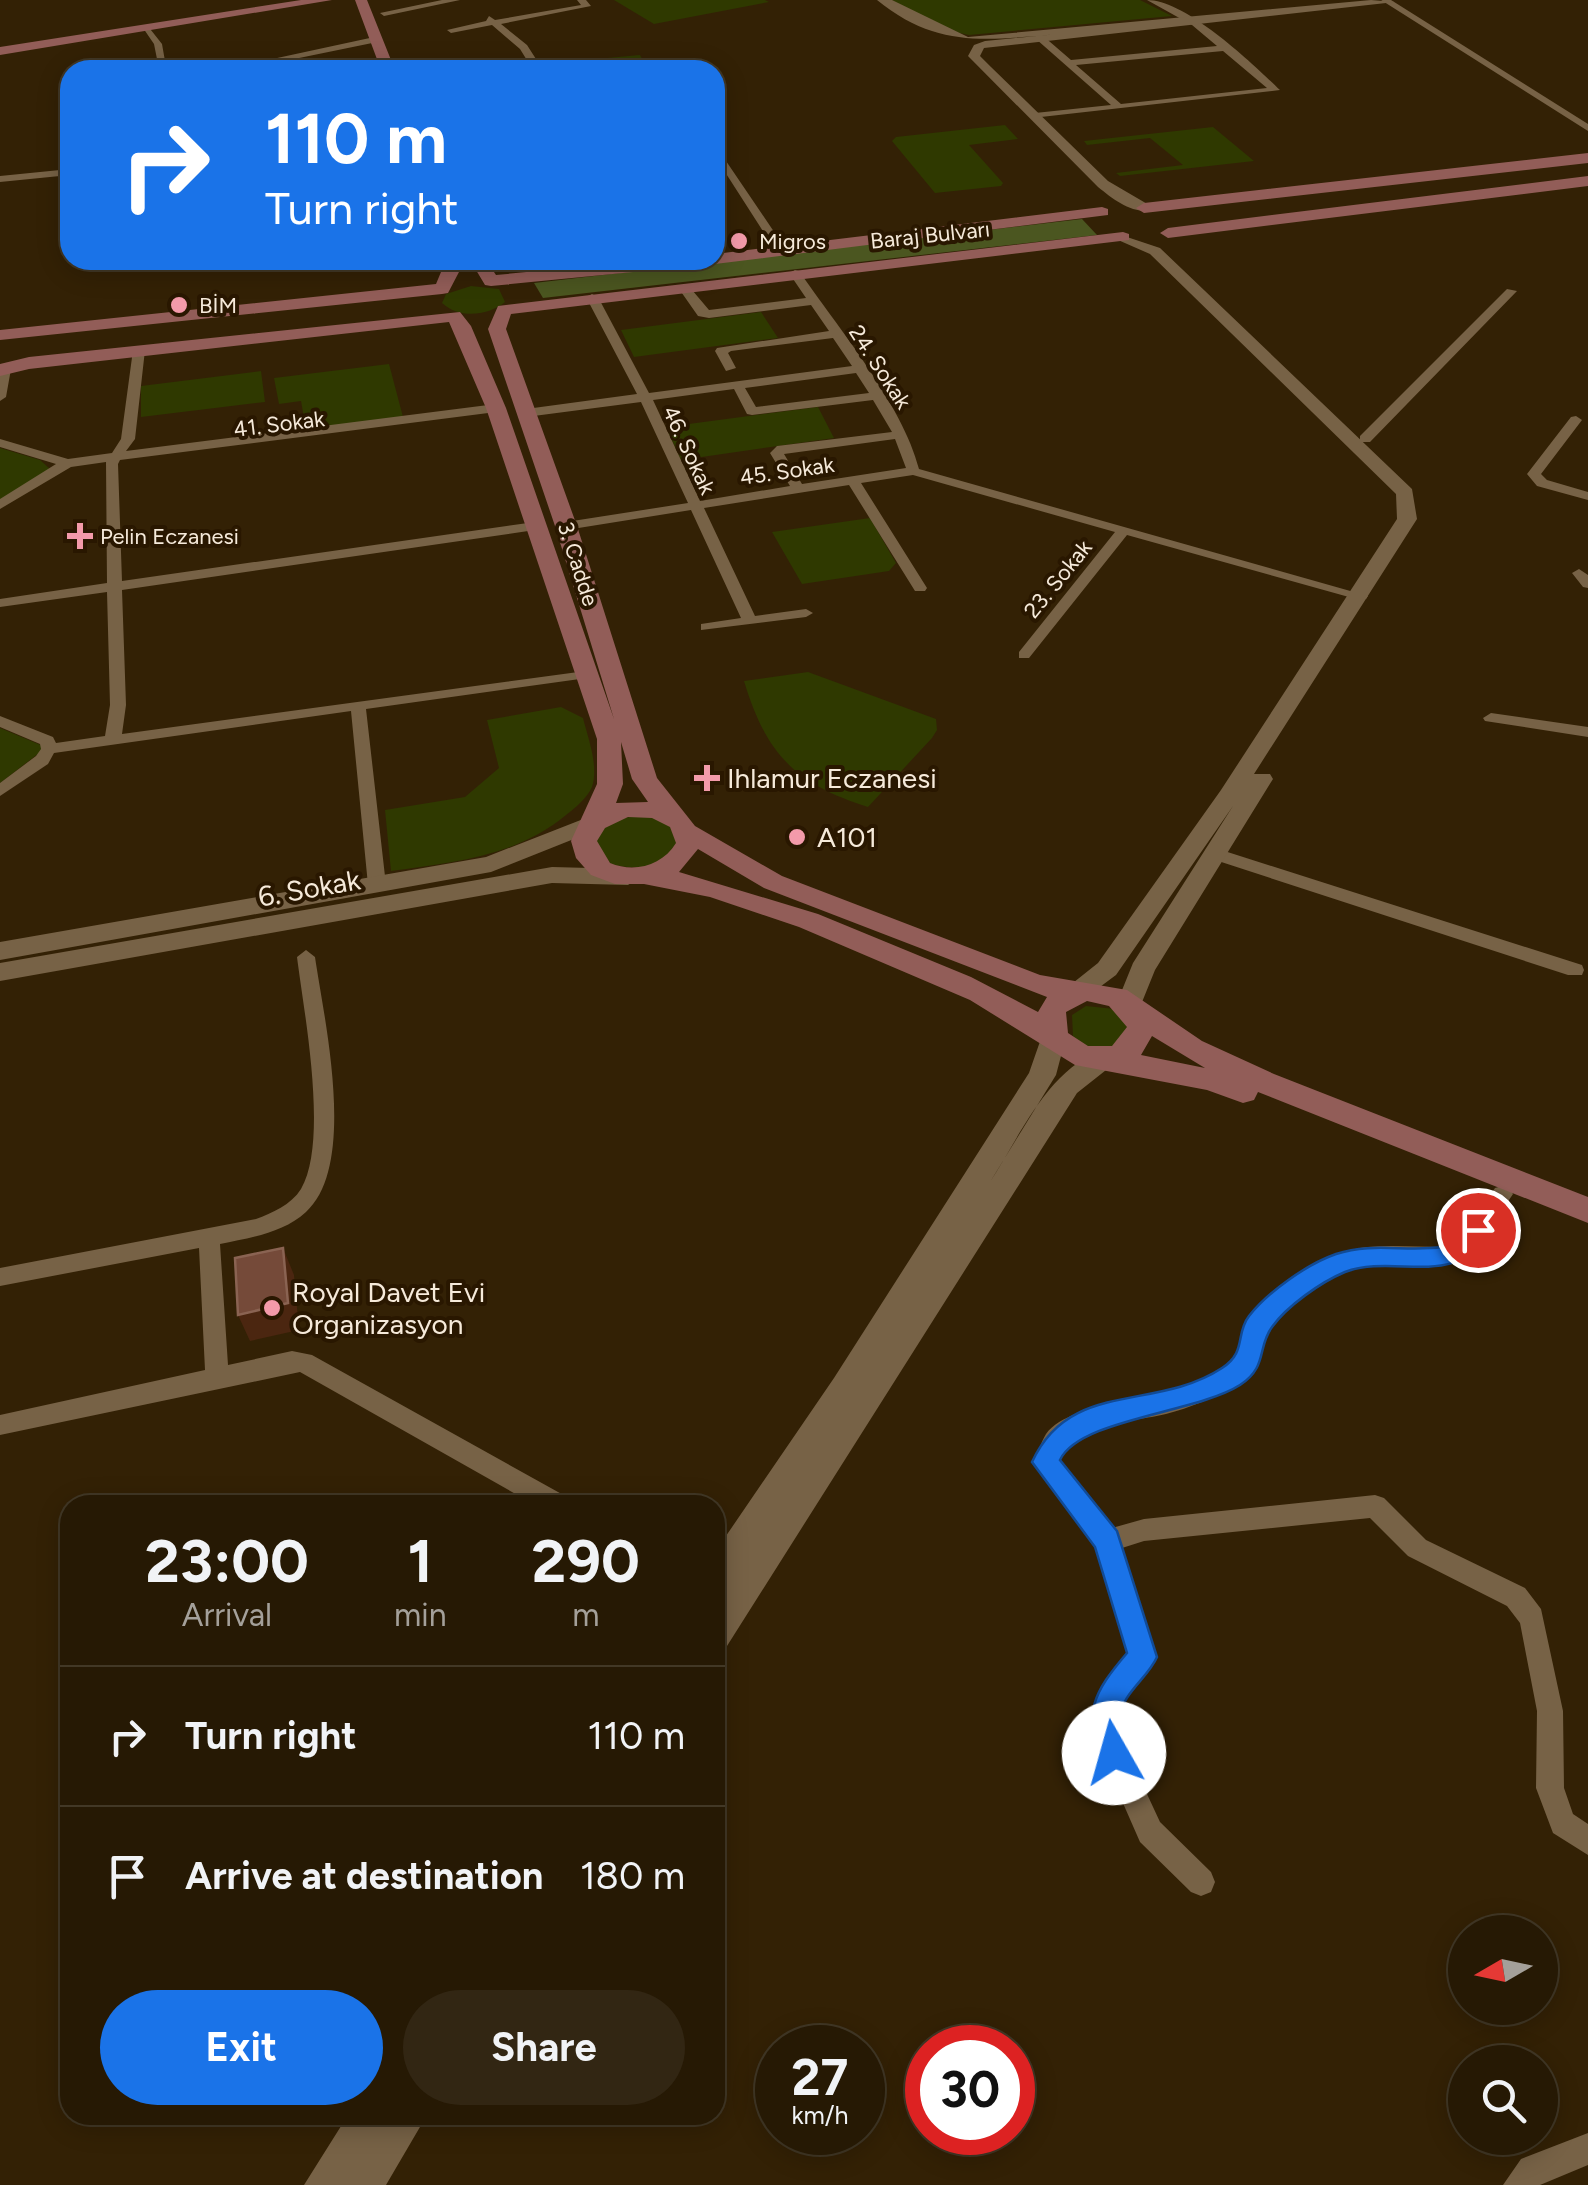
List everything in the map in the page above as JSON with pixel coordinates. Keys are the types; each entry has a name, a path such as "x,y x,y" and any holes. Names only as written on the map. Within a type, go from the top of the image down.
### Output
{"main road":[{"path":"0,49 286,0"},
{"path":"0,49 326,0"},
{"path":"361,0 385,60"},
{"path":"383,6 401,60"},
{"path":"1144,208 1588,158"},
{"path":"1168,233 1588,181"},
{"path":"1144,208 1172,219 1173,229 1168,233"},
{"name":"Baraj Bulvarı","path":"725,258 1144,208"},
{"path":"1102,212 1096,221 1098,226 1123,237"},
{"name":"Baraj Bulvarı","path":"454,316 480,316 683,286 1168,233"},
{"path":"442,289 449,270"},
{"path":"484,270 491,281 515,293 512,305 504,310"},
{"path":"0,335 587,270"},
{"name":"3. Cadde","path":"442,289 434,295 435,307 454,316 462,326 496,412 608,739 610,784 596,822"},
{"name":"3. Cadde","path":"504,310 496,329 566,526 644,779 679,823"},
{"path":"2,369 138,350 454,316"},
{"path":"1588,1210 1263,1082 1192,1049 1129,1005 1102,992 1072,994 1032,983 774,882 679,823 624,809 596,822 584,841 590,861 600,869 710,887 816,925 1022,1012 1075,1054 1211,1080 1588,1228"},
{"path":"637,876 676,864 689,843 679,823"},
{"path":"1053,1037 1048,1016 1052,1006 1072,994"},
{"path":"1106,1059 1132,1048 1140,1038 1142,1027 1129,1005"}],"street":[{"path":"383,6 456,0"},
{"path":"452,30 587,6 581,0"},
{"path":"872,0 966,43 1412,0"},
{"path":"883,0 966,43 1093,188 1101,198 1102,212"},
{"path":"1035,116 1275,90 1192,21 1151,0"},
{"path":"1387,1 1588,128"},
{"path":"483,15 524,47 532,60"},
{"path":"966,43 1192,21"},
{"path":"144,27 158,44 161,60"},
{"path":"1039,37 1119,107"},
{"path":"282,60 380,42"},
{"path":"966,43 974,56 1114,193 1144,208"},
{"path":"1068,62 1226,48"},
{"path":"725,167 781,251"},
{"path":"0,179 60,173"},
{"path":"1129,1005 1142,969 1420,527 1424,499 1170,249 1168,233"},
{"path":"1072,994 1107,969 1361,596 1407,519 1405,493 1156,251 1123,237"},
{"name":"24. Sokak","path":"795,273 913,458 913,471"},
{"path":"683,286 702,314 813,301"},
{"path":"1366,438 1511,291"},
{"name":"46. Sokak","path":"592,297 750,620"},
{"path":"730,368 721,351 728,348 834,334"},
{"path":"113,739 118,705 113,589 114,460 128,438 138,350"},
{"path":"525,410 855,366"},
{"path":"0,396 2,369"},
{"path":"740,389 752,411 874,396"},
{"name":"41. Sokak","path":"0,505 66,466 496,412"},
{"path":"1576,420 1534,474 1542,483 1588,496"},
{"path":"798,489 778,453 782,449 899,435"},
{"name":"41. Sokak","path":"0,443 66,466"},
{"path":"913,471 1361,596"},
{"name":"45. Sokak","path":"566,526 913,471"},
{"path":"853,482 920,588"},
{"path":"0,603 535,526"},
{"name":"23. Sokak","path":"1024,655 1125,529"},
{"path":"706,626 806,613"},
{"path":"0,791 49,749 586,673"},
{"path":"358,705 377,885"},
{"path":"1491,718 1588,732"},
{"path":"0,721 47,741 49,749"},
{"name":"6. Sokak","path":"0,950 491,864 596,822"},
{"path":"1214,854 1575,970"},
{"name":"6. Sokak","path":"0,972 552,875 637,876"},
{"path":"0,1277 280,1220 307,1199 319,1178 325,1142 306,957"},
{"path":"725,1584 1042,1075 1053,1037"},
{"path":"725,1584 1066,1086 1106,1059"},
{"path":"1202,1882 1150,1832 1114,1753 1104,1719 1113,1692 1142,1657 1108,1541 1046,1462 1056,1440 1084,1421 1168,1402 1230,1377 1251,1358 1258,1324 1297,1289 1340,1263 1364,1256 1448,1256 1478,1230 1502,1194"},
{"path":"210,1237 217,1377"},
{"path":"0,1425 304,1362 540,1495"},
{"path":"1108,1541 1144,1530 1375,1506 1417,1548 1516,1596 1532,1618 1550,1711 1550,1788 1564,1823 1588,1841"},
{"path":"326,2185 365,2125"},
{"path":"361,2185 400,2125"},
{"path":"1520,2185 1532,2170 1588,2149"}],"green space":[{"path":"614,0 765,0 769,2 654,24"},
{"path":"892,0 1140,0 1172,16 969,35 946,30"},
{"path":"640,55 643,60 584,60"},
{"path":"1005,125 1018,139 969,145 1003,183 1001,186 935,193 892,141 896,137"},
{"path":"1213,127 1254,161 1120,176 1116,173 1183,165 1150,138 1087,145 1084,141"},
{"path":"1082,219 1097,235 543,298 534,283 645,270 725,270 725,261"},
{"path":"471,286 499,289 505,302 473,314 457,312 442,303 446,294"},
{"path":"761,312 778,338 634,357 621,330"},
{"path":"389,364 403,417 306,429 301,401 279,404 274,378"},
{"path":"261,371 265,402 141,417 141,386"},
{"path":"818,407 834,438 681,460 666,427"},
{"path":"0,448 40,460 50,469 0,500"},
{"path":"870,518 896,563 889,571 802,584 772,532"},
{"path":"808,672 936,719 937,730 932,738 868,807 802,776 787,763 762,728 744,681"},
{"path":"561,707 583,718 592,752 592,787 580,802 546,829 505,849 391,871 385,810 465,797 499,768 487,720"},
{"path":"0,728 43,746 43,750 0,783"},
{"path":"647,815 670,825 677,842 672,852 648,867 607,863 595,840 604,827 617,820"},
{"path":"1086,1006 1115,1009 1131,1029 1118,1047 1088,1047 1073,1036 1072,1015"}],"building":[{"path":"283,1248 288,1303 238,1315 235,1258"}],"place":[{"name":"Migros","path":"739,241"},
{"name":"BİM","path":"179,305"},
{"name":"Pelin Eczanesi","path":"80,536"},
{"name":"Ihlamur Eczanesi","path":"707,778"},
{"name":"A101","path":"797,837"},
{"name":"Royal Davet Evi Organizasyon","path":"272,1308"}],"route":[{"path":"1114,1753 1104,1719 1113,1692 1142,1657 1108,1541 1046,1462 1056,1440 1084,1421 1168,1402 1230,1377 1251,1358 1258,1324 1297,1289 1340,1263 1364,1256 1426,1260 1448,1256 1478,1230"}]}
